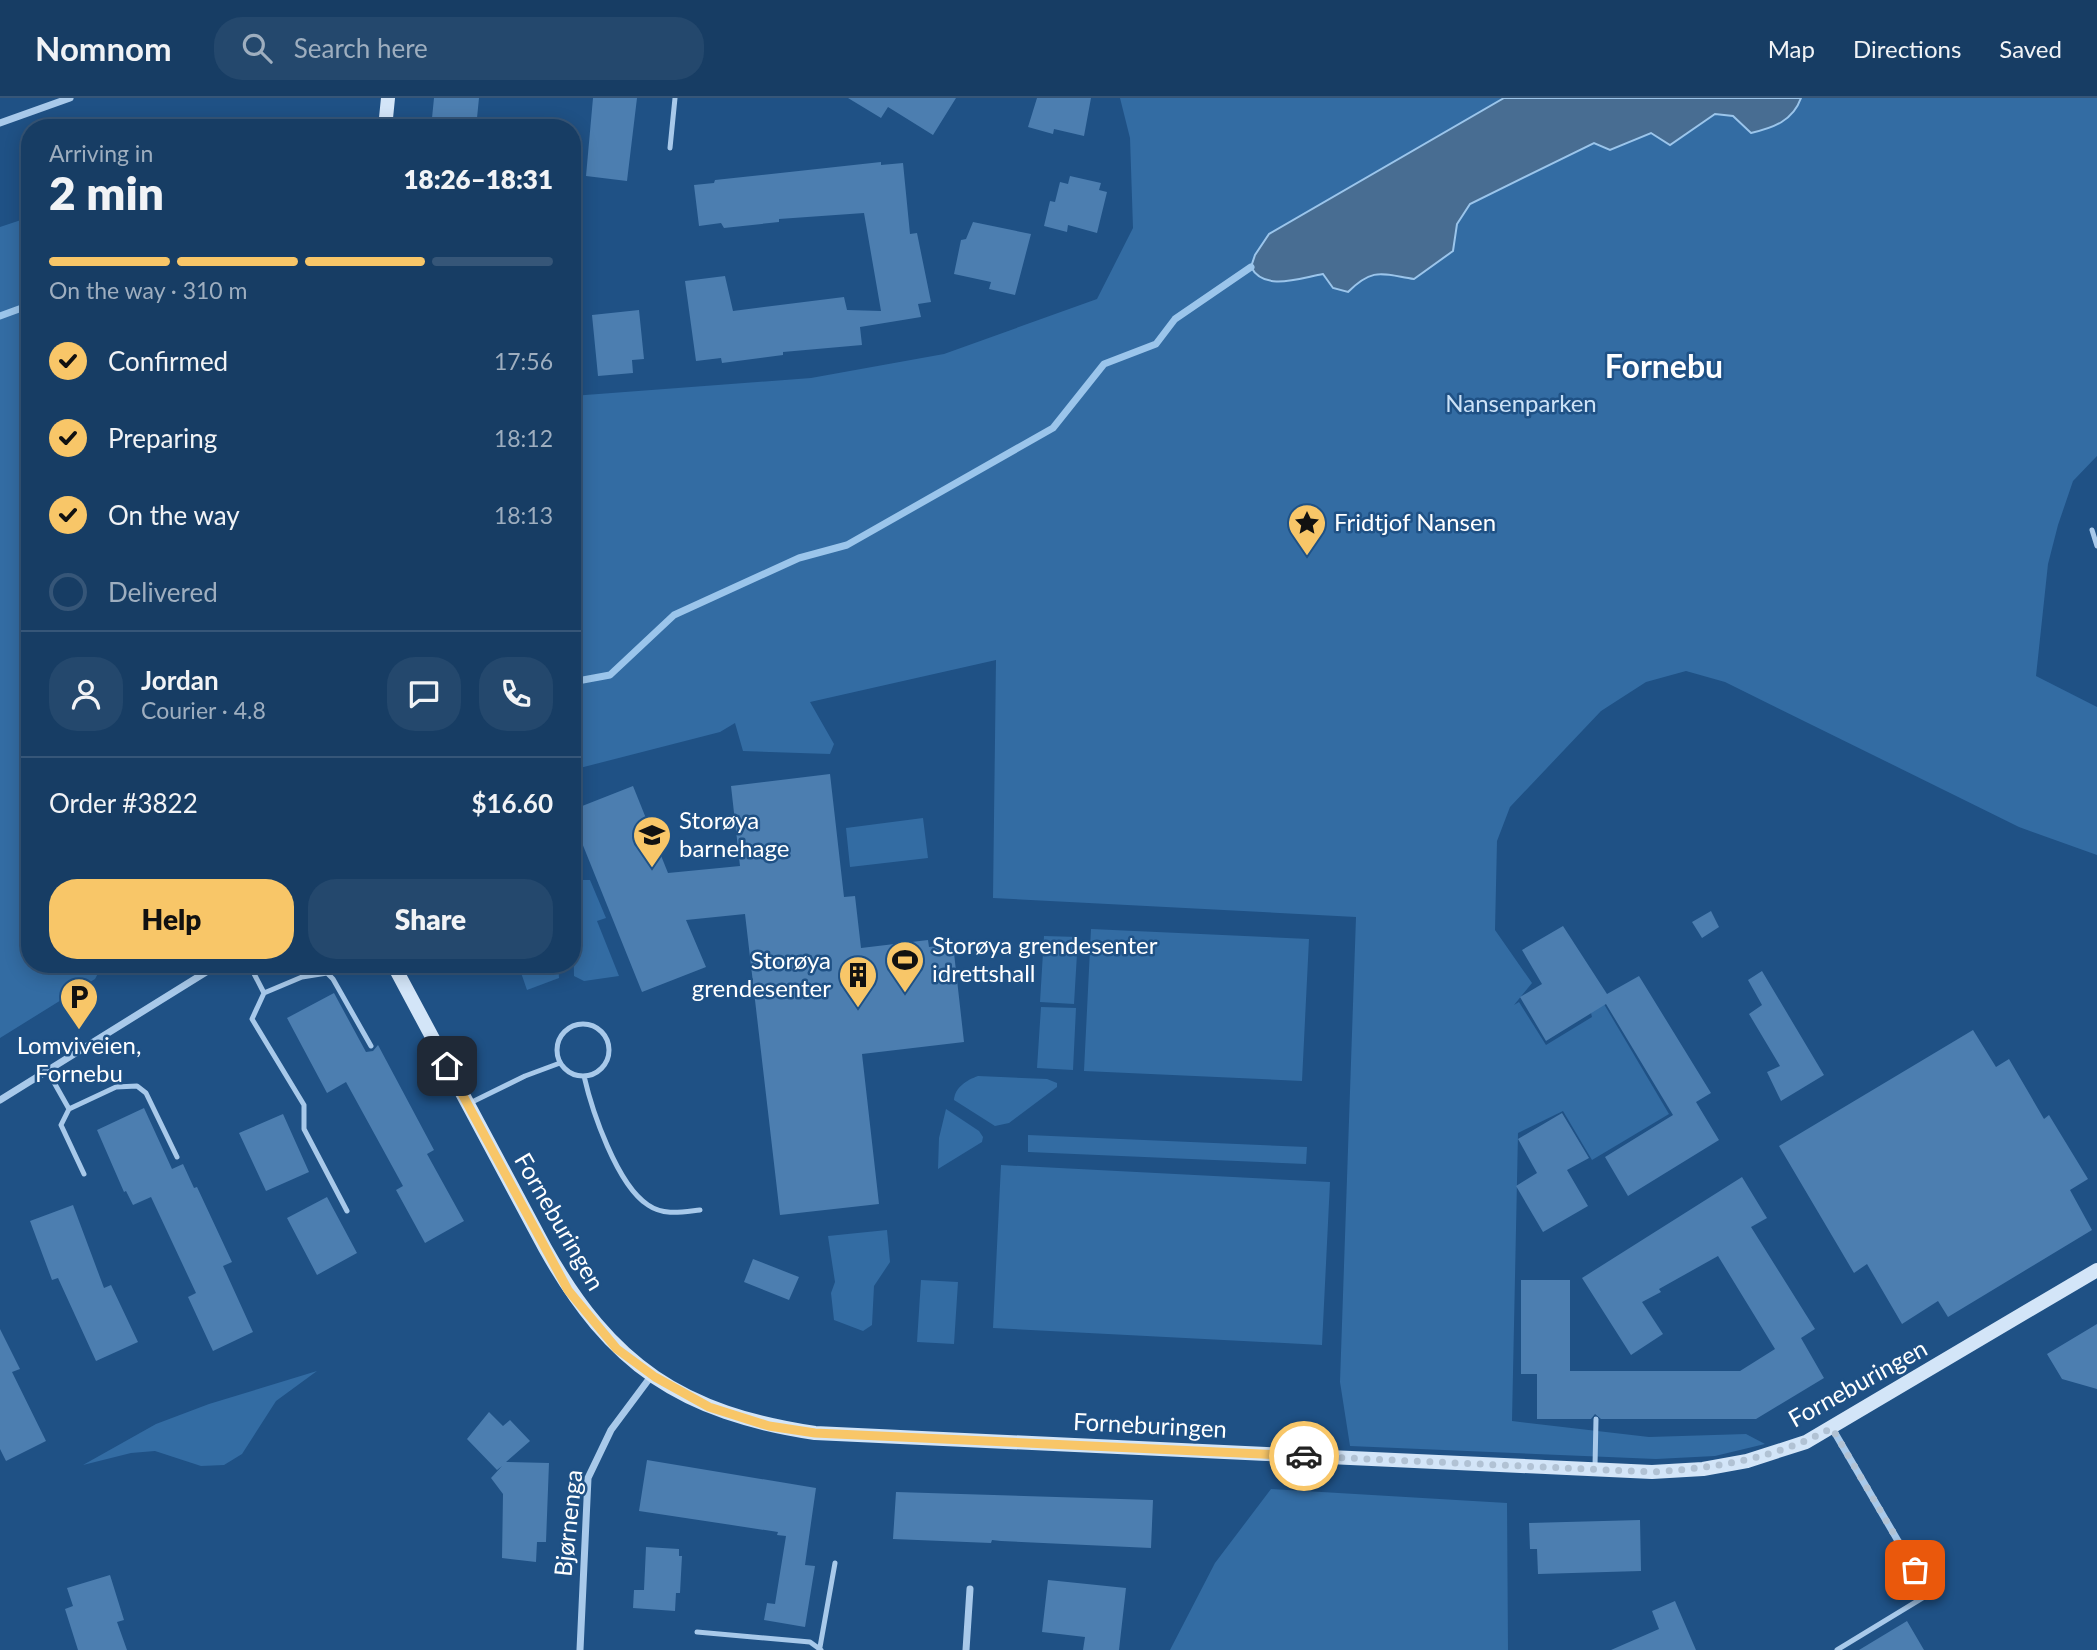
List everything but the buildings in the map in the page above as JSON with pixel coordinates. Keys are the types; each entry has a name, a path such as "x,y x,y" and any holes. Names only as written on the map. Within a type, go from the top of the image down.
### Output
{"street":[{"path":"0,123 70,98"},
{"path":"387,119 388,98"},
{"path":"0,1100 204,973"},
{"name":"Forneburingen","path":"398,973 568,1290 617,1349 652,1375 691,1399 728,1415 769,1426 815,1433 1652,1472 1703,1469 1747,1461 1806,1442 2097,1270"},
{"name":"Bjørnenga","path":"580,1650 589,1478 611,1430 652,1375"},
{"path":"1832,1428 1929,1594"},
{"path":"966,1650 970,1589"}],"lane":[{"path":"670,148 674,98"},
{"path":"2092,530 2097,546"},
{"path":"254,973 264,993"},
{"path":"347,1211 304,1129 304,1105 252,1018 264,993 302,977 327,973 371,1046"},
{"path":"585,1024 596,1027 609,1045 604,1066 595,1074 584,1076 570,1073 560,1063 557,1052 558,1041 564,1032 585,1024"},
{"path":"467,1104 525,1076 560,1063"},
{"path":"47,1070 69,1109"},
{"path":"584,1076 592,1111 623,1176 647,1205 670,1213 700,1210"},
{"path":"84,1174 61,1125 69,1109 116,1087 137,1086 146,1093 177,1157"},
{"path":"1595,1469 1596,1419"},
{"path":"697,1632 810,1642 821,1648 835,1563"},
{"path":"1837,1650 1929,1594"}],"green space":[{"name":"Nansenparken","path":"1120,98 2097,98 2097,456 2073,481 2058,525 2048,564 2036,676 2097,707 2097,855 2019,827 1725,682 1686,671 1646,682 1601,711 1510,807 1497,841 1495,930 1532,983 1514,1005 1519,1002 1546,1045 1592,1017 1589,1005 1601,999 1669,1114 1592,1160 1563,1111 1518,1133 1512,1421 1649,1437 1746,1434 1765,1444 1715,1456 1656,1459 1350,1446 1340,1382 1356,917 993,898 996,660 810,702 834,744 830,754 743,751 735,723 720,732 581,768 581,395 811,378 944,354 1097,299 1133,228 1130,138"},
{"path":"21,220 21,973 98,973 95,979 0,1038 0,227"},
{"path":"923,818 928,858 850,867 846,828"},
{"path":"581,880 590,880 606,918 597,921 619,976 584,981 574,976 574,973 581,973"},
{"path":"1091,929 1309,939 1302,1081 1084,1071"},
{"path":"1044,936 1078,937 1074,1004 1040,1002"},
{"path":"521,973 559,973 559,978 527,990"},
{"path":"1041,1007 1076,1008 1073,1070 1037,1068"},
{"path":"978,1076 1047,1079 1057,1083 1057,1087 1009,1123 995,1126 954,1100 962,1085"},
{"path":"946,1109 979,1131 983,1137 982,1142 938,1169 939,1138"},
{"path":"1028,1135 1307,1147 1306,1164 1028,1152"},
{"path":"1001,1165 1330,1182 1322,1345 993,1328"},
{"path":"887,1230 890,1262 874,1286 872,1325 863,1331 834,1320 831,1293 835,1282 828,1236"},
{"path":"921,1280 958,1282 954,1344 917,1342"},
{"path":"317,1371 276,1401 242,1454 224,1465 201,1466 155,1451 131,1453 83,1465 156,1424 209,1404"},
{"path":"1271,1489 1507,1503 1508,1650 1170,1650 1215,1563"}],"shaded area":[{"path":"1504,98 1801,98 1787,118 1767,129 1751,133 1733,116 1715,114 1670,145 1651,133 1610,150 1594,143 1470,204 1457,224 1453,251 1414,279 1378,274 1364,279 1348,292 1333,288 1323,274 1273,281 1257,275 1251,267 1255,255 1269,234"}],"waterway":[{"path":"581,680 610,675 674,615 799,558 847,545 1053,428 1104,364 1156,344 1175,319 1251,267"},
{"path":"0,316 21,308"}],"way so far":[{"path":"1304,1456 1652,1472 1703,1469 1747,1461 1806,1442 1832,1428 1915,1570"}],"place":[{"name":"Fridtjof Nansen","path":"1307,557"},
{"name":"Storøya barnehage","path":"652,869"},
{"name":"Storøya grendesenter idrettshall","path":"905,994"},
{"name":"Storøya grendesenter","path":"858,1009"},
{"name":"Lomviveien, Fornebu","path":"79,1031"}],"district":[{"name":"Fornebu","path":"1664,367"}],"route":[{"path":"447,1066 568,1290 617,1349 691,1399 728,1415 769,1426 815,1433 1304,1456"}]}
